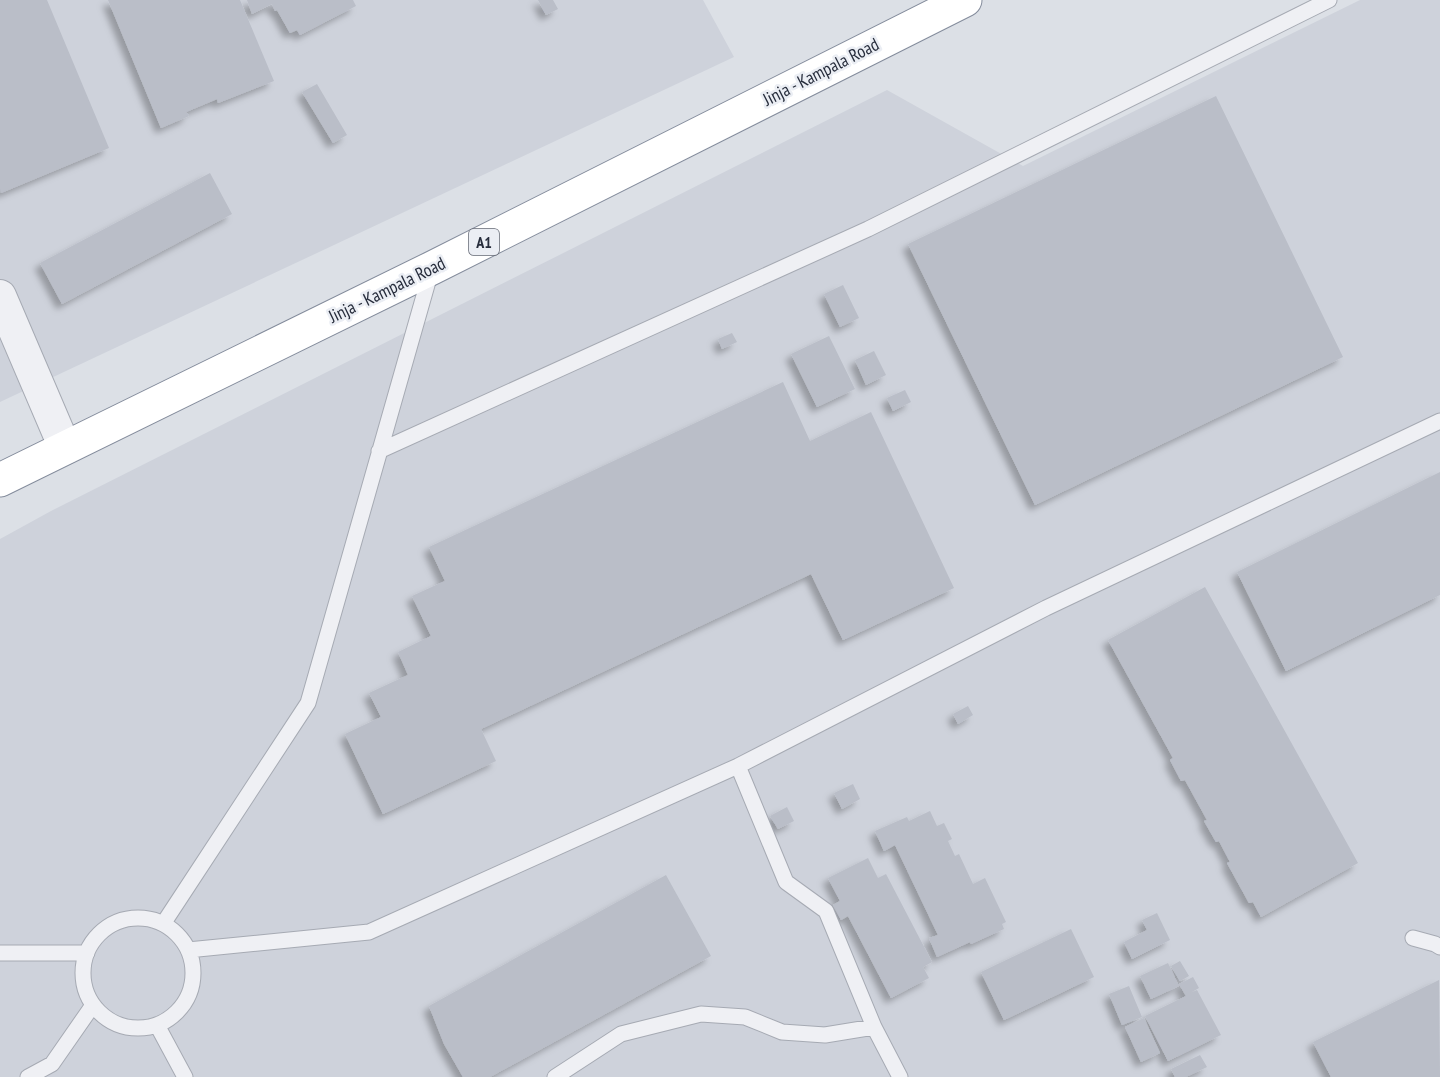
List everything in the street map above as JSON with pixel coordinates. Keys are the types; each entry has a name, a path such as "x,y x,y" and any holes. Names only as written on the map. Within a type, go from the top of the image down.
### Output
{"highway":[{"name":"Jinja - Kampala Road","path":"0,480 432,268 965,0"}],"street":[{"path":"0,296 64,448"}],"lane":[{"path":"380,452 868,229 1329,0"},
{"path":"163,924 308,703 432,268"},
{"path":"188,950 369,933 738,766 1046,609 1440,421"},
{"path":"738,766 786,882 826,911 874,1027 900,1077"},
{"path":"145,919 163,924 177,935 188,950 193,967 192,985 185,1002 173,1016 157,1025 140,1028 122,1026 105,1018 93,1005 85,989 83,971 87,953 96,938 110,926 127,920 145,919"},
{"path":"1413,938 1440,946"},
{"path":"0,953 87,953"},
{"path":"28,1077 52,1064 93,1005"},
{"path":"555,1077 621,1034 701,1014 744,1017 782,1032 825,1035 874,1027"},
{"path":"157,1025 185,1077"}],"shaded area":[{"path":"0,0 703,0 734,57 0,402"},
{"path":"1360,0 1440,0 1440,1077 0,1077 0,539 51,511 887,90 1023,166"}],"building":[{"path":"0,0 47,0 109,148 1,193 0,189"},
{"path":"108,0 240,0 274,81 218,103 217,99 186,112 189,116 161,128"},
{"path":"247,0 353,0 356,6 300,35 297,30 290,33 272,4 252,14"},
{"path":"538,0 553,0 558,9 546,15"},
{"path":"317,84 347,135 333,143 302,92"},
{"path":"1216,96 1343,357 1035,505 908,244"},
{"path":"210,173 232,214 62,304 40,263"},
{"path":"843,285 859,318 840,327 824,294"},
{"path":"732,333 737,342 722,349 718,339"},
{"path":"829,336 855,389 817,407 791,354"},
{"path":"874,351 886,375 866,385 855,360"},
{"path":"783,382 810,441 871,412 954,588 843,640 811,574 481,729 496,761 383,814 345,734 381,717 369,693 408,675 398,652 431,636 412,596 445,581 429,547"},
{"path":"905,390 911,402 893,411 887,398"},
{"path":"1440,472 1440,595 1286,671 1237,572"},
{"path":"1205,587 1358,863 1261,917 1253,902 1249,903 1227,863 1230,862 1219,841 1216,842 1204,821 1207,820 1185,780 1181,781 1170,760 1173,758 1108,640"},
{"path":"968,706 973,715 958,724 953,714"},
{"path":"853,784 860,799 842,809 834,793"},
{"path":"787,807 794,821 778,829 770,816"},
{"path":"930,811 937,826 944,823 952,839 948,841 955,856 959,854 973,884 985,878 1006,922 1002,924 1004,929 937,957 929,938 938,935 895,845 884,851 875,831 907,817 909,821"},
{"path":"868,858 878,878 886,874 932,962 923,967 929,978 891,998 848,916 841,920 833,905 840,901 828,878"},
{"path":"666,875 711,956 490,1077 463,1077 444,1044 429,1006"},
{"path":"1157,913 1170,940 1132,959 1124,942 1147,930 1142,920"},
{"path":"1071,929 1094,977 1004,1020 981,972"},
{"path":"1180,961 1189,976 1180,981 1171,966"},
{"path":"1168,963 1179,986 1151,999 1140,976"},
{"path":"1193,977 1199,988 1190,993 1197,990 1221,1035 1168,1061 1145,1016 1186,996 1179,984"},
{"path":"1439,980 1440,1077 1331,1077 1313,1042"},
{"path":"1129,986 1142,1017 1122,1025 1109,994"},
{"path":"1144,1018 1160,1053 1141,1062 1125,1027"},
{"path":"1200,1055 1207,1067 1186,1077 1175,1077 1171,1069"}]}
